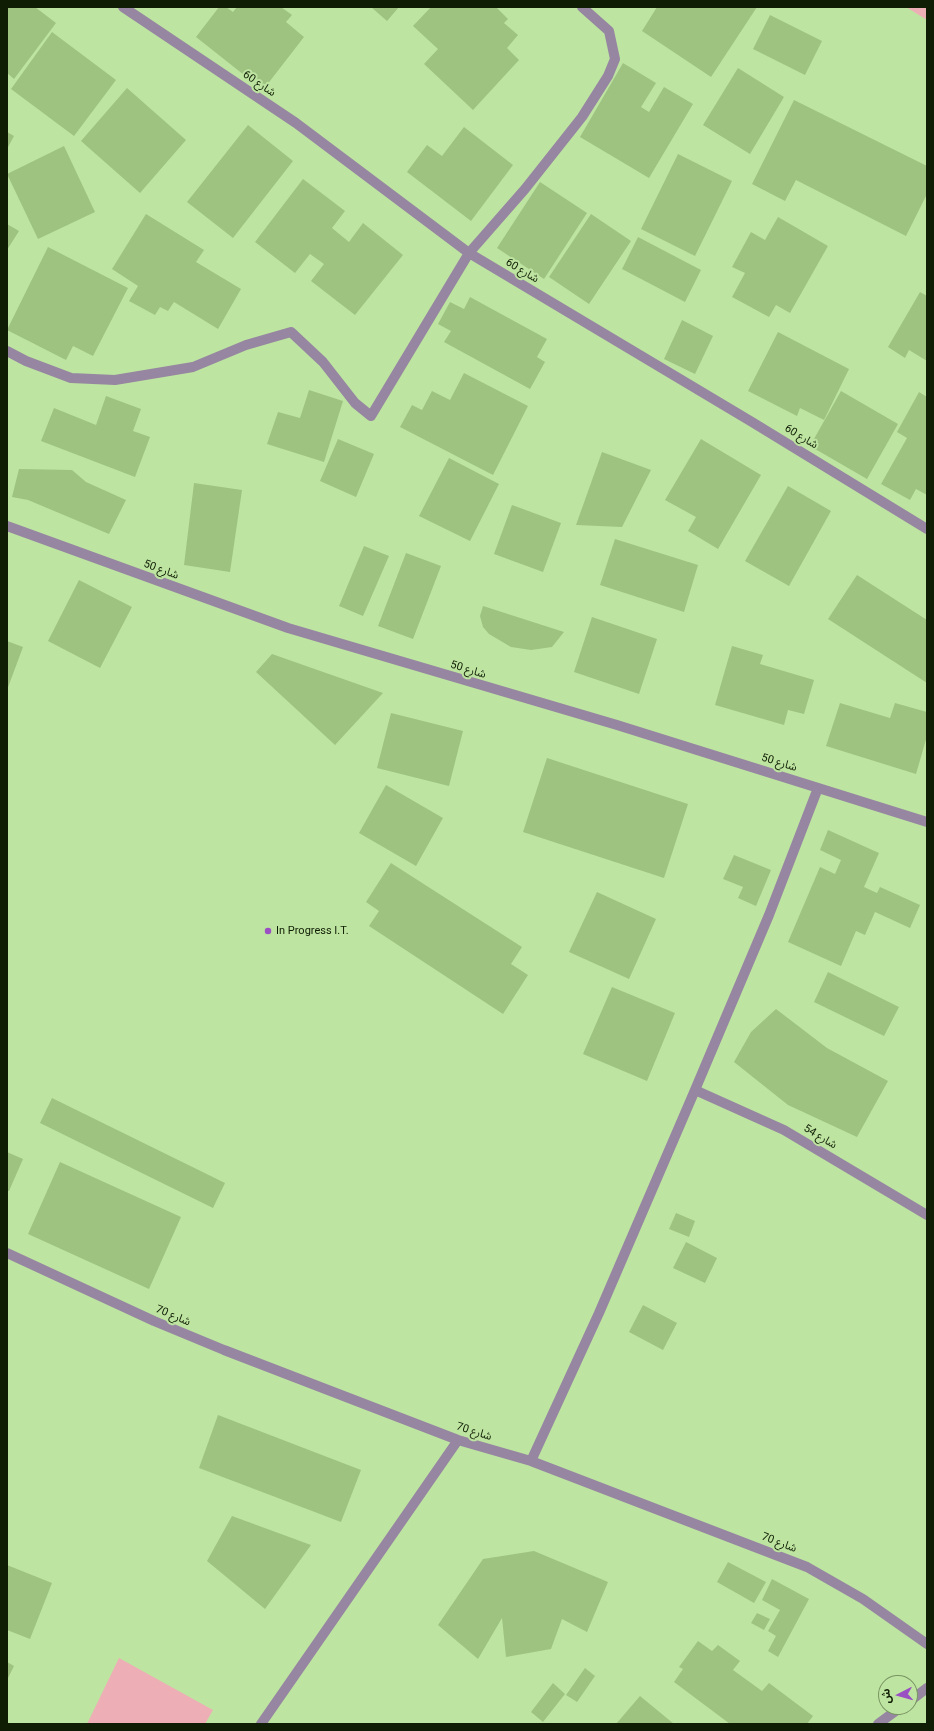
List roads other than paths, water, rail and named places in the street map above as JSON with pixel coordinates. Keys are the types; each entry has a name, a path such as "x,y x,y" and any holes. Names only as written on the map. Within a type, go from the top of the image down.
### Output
{"street":[{"name":"شارع 60","path":"124,7 296,123 469,253 752,422 927,529"},
{"path":"7,351 26,361 71,378 115,380 193,368 246,345 292,332 323,362 355,403 371,416 469,253 524,189 577,123 608,76 616,59 609,31 582,7"},
{"name":"شارع 50","path":"7,526 288,628 617,725 927,822"},
{"path":"531,1461 599,1313 695,1090 769,915 818,788"},
{"name":"شارع 54","path":"695,1090 784,1130 927,1214"},
{"name":"شارع 70","path":"7,1253 154,1321 210,1344 458,1440 531,1461 807,1567 863,1599 927,1644"},
{"path":"260,1724 458,1440"},
{"path":"918,1695 927,1688"},
{"path":"878,1724 890,1715"}],"place":[{"name":"In Progress I.T.","path":"268,931"}]}
